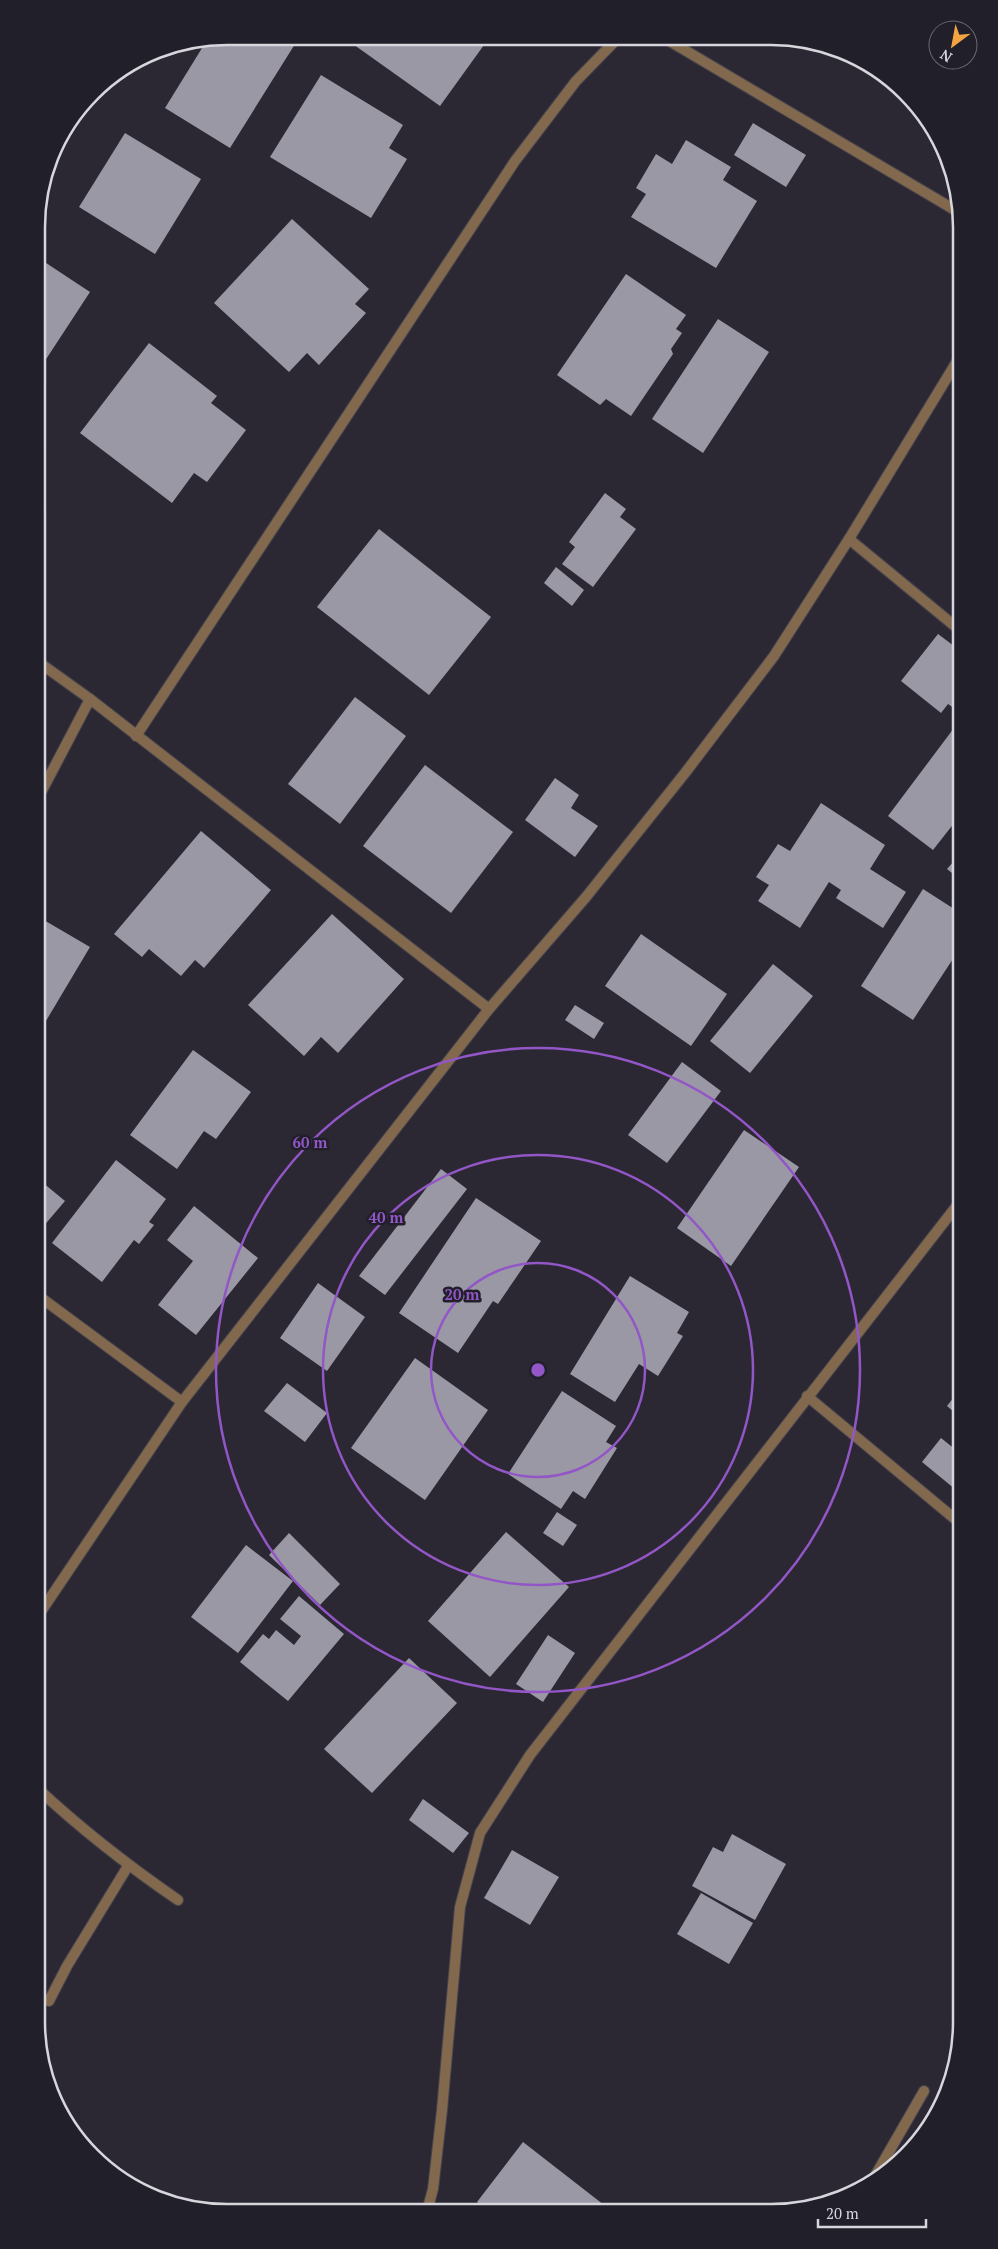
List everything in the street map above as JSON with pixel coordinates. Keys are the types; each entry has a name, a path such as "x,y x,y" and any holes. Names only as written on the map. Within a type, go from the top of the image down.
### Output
{"street":[{"path":"136,736 515,161 576,82 611,45"},
{"path":"676,45 952,207"},
{"path":"45,1606 182,1402 489,1009 586,897 686,773 774,656 849,539 953,368"},
{"path":"849,539 953,625"},
{"path":"45,667 90,699 489,1009"},
{"path":"45,783 90,699"},
{"path":"429,2204 433,2189 442,2110 460,1907 480,1833 530,1755 953,1210"},
{"path":"45,1301 182,1402"},
{"path":"807,1396 953,1517"},
{"path":"45,1796 77,1826 128,1866 178,1900"},
{"path":"49,2001 67,1966 128,1866"},
{"path":"881,2167 924,2090"}],"building":[{"path":"215,45 294,45 230,148 165,108 203,47"},
{"path":"354,45 484,45 440,106"},
{"path":"321,75 403,125 389,148 407,159 371,218 270,157"},
{"path":"753,123 806,155 786,187 734,155"},
{"path":"125,133 201,179 155,254 79,207"},
{"path":"686,140 731,167 723,180 757,201 716,268 631,217 646,194 636,188 656,154 672,164"},
{"path":"292,219 369,289 355,304 366,313 319,365 307,353 289,372 214,303"},
{"path":"45,262 90,292 45,361"},
{"path":"626,274 686,315 676,329 682,333 671,349 673,354 631,416 606,399 600,405 557,375"},
{"path":"718,319 769,352 703,453 652,419"},
{"path":"149,343 217,396 211,403 246,430 207,482 194,473 172,503 80,433"},
{"path":"605,493 626,509 620,517 636,529 593,587 562,564 575,547 569,542"},
{"path":"379,529 491,617 429,695 317,607"},
{"path":"556,567 584,590 572,606 544,583"},
{"path":"938,634 953,645 953,708 948,704 941,713 901,681"},
{"path":"355,697 406,736 340,824 288,784"},
{"path":"953,729 953,824 933,850 888,816"},
{"path":"425,765 513,832 451,913 363,846"},
{"path":"555,778 579,795 571,808 598,826 575,857 525,820"},
{"path":"821,803 885,845 870,869 906,892 883,928 836,898 841,890 829,882 800,928 758,901 769,885 756,877 778,844 790,851"},
{"path":"201,831 271,890 204,968 195,960 181,976 149,949 142,957 114,934"},
{"path":"953,862 953,874 947,869"},
{"path":"923,889 953,908 953,959 913,1020 861,986"},
{"path":"332,914 404,979 338,1053 321,1037 304,1056 248,1005"},
{"path":"45,921 90,947 45,1023"},
{"path":"641,934 727,994 691,1046 605,986"},
{"path":"773,964 813,996 750,1073 710,1041"},
{"path":"575,1005 604,1023 594,1039 565,1020"},
{"path":"193,1050 251,1092 216,1139 204,1131 177,1169 130,1135"},
{"path":"682,1062 721,1091 667,1163 628,1135"},
{"path":"744,1130 799,1167 731,1266 677,1228"},
{"path":"116,1160 166,1199 149,1222 154,1225 139,1244 134,1240 102,1282 52,1243"},
{"path":"441,1169 467,1189 385,1295 359,1276"},
{"path":"45,1184 65,1201 45,1224"},
{"path":"476,1198 541,1241 498,1304 493,1301 458,1353 399,1313"},
{"path":"194,1206 258,1258 196,1335 158,1305 193,1261 167,1240"},
{"path":"630,1276 689,1312 677,1333 683,1336 658,1376 639,1364 615,1402 570,1374"},
{"path":"318,1283 365,1317 327,1371 280,1338"},
{"path":"415,1358 488,1410 425,1500 351,1448"},
{"path":"287,1383 327,1413 305,1442 264,1411"},
{"path":"562,1391 616,1426 606,1442 617,1448 585,1499 573,1491 561,1509 508,1474"},
{"path":"953,1398 953,1411 947,1406"},
{"path":"941,1438 953,1448 953,1487 922,1462"},
{"path":"557,1512 577,1525 563,1546 543,1533"},
{"path":"506,1532 569,1587 490,1677 428,1621"},
{"path":"289,1533 340,1584 320,1605 269,1555"},
{"path":"246,1545 293,1581 238,1653 191,1617"},
{"path":"299,1596 344,1634 288,1701 240,1662 263,1634 269,1639 276,1630 294,1645 301,1636 280,1619"},
{"path":"548,1635 575,1653 543,1702 516,1684"},
{"path":"409,1658 457,1703 372,1793 324,1749"},
{"path":"423,1799 469,1833 453,1853 409,1820"},
{"path":"732,1834 786,1864 755,1920 692,1886 713,1847 723,1852"},
{"path":"512,1850 559,1877 530,1925 484,1898"},
{"path":"701,1893 753,1923 729,1964 677,1934"},
{"path":"523,2142 603,2204 480,2204 477,2202"}]}
